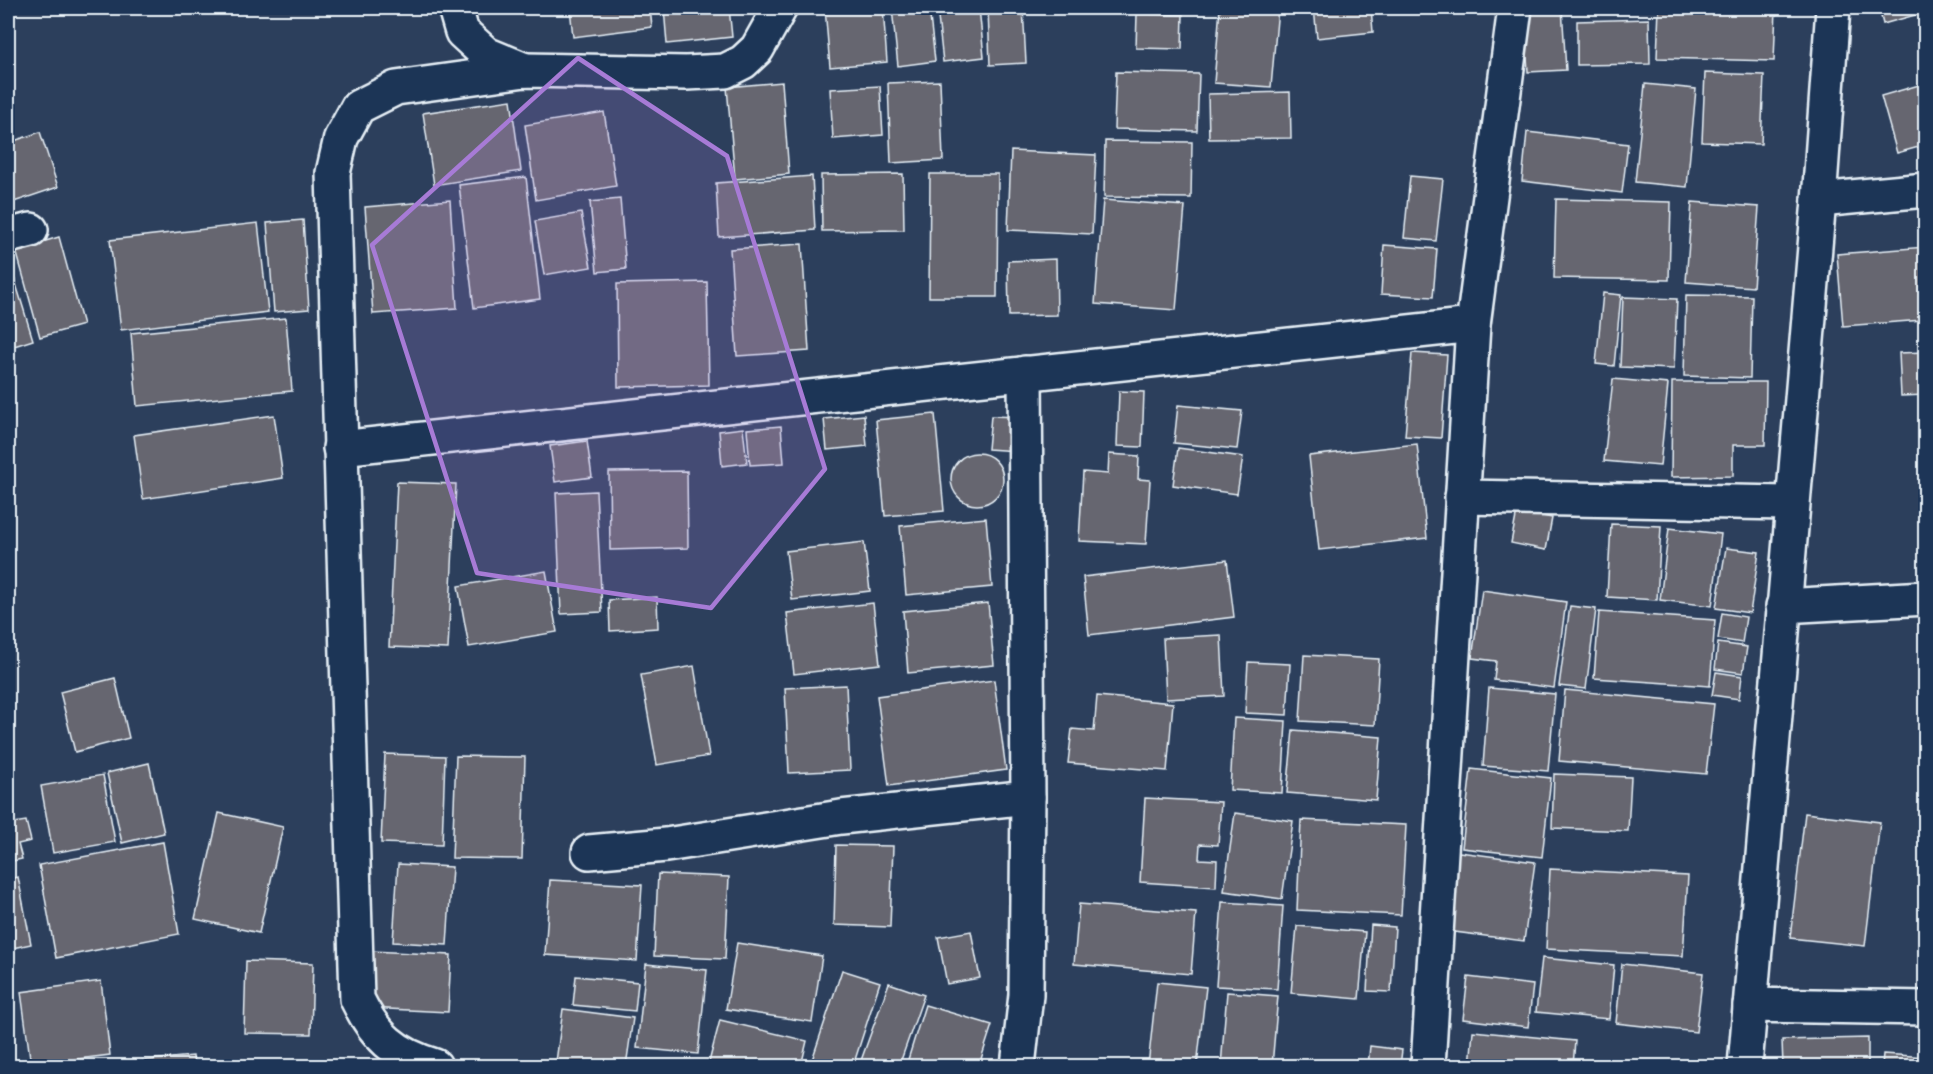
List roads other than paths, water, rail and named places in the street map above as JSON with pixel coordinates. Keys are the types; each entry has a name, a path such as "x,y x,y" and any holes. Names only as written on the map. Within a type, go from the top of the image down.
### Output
{"street":[{"path":"455,8 462,32 486,54 525,70"},
{"path":"429,1066 393,1048 368,1022 357,999 333,172 341,138 358,107 396,88 525,70 686,73 725,71 743,62 757,49 780,8"},
{"path":"1428,1066 1473,324 1515,8"},
{"path":"1745,1066 1819,200 1833,8"},
{"path":"1819,200 1926,190"},
{"path":"340,448 1473,324"},
{"path":"1018,1066 1026,995 1029,797 1025,373"},
{"path":"1462,497 1792,503"},
{"path":"1783,606 1926,598"},
{"path":"589,852 666,845 841,817 1029,797"},
{"path":"1750,1005 1926,1008"}]}
